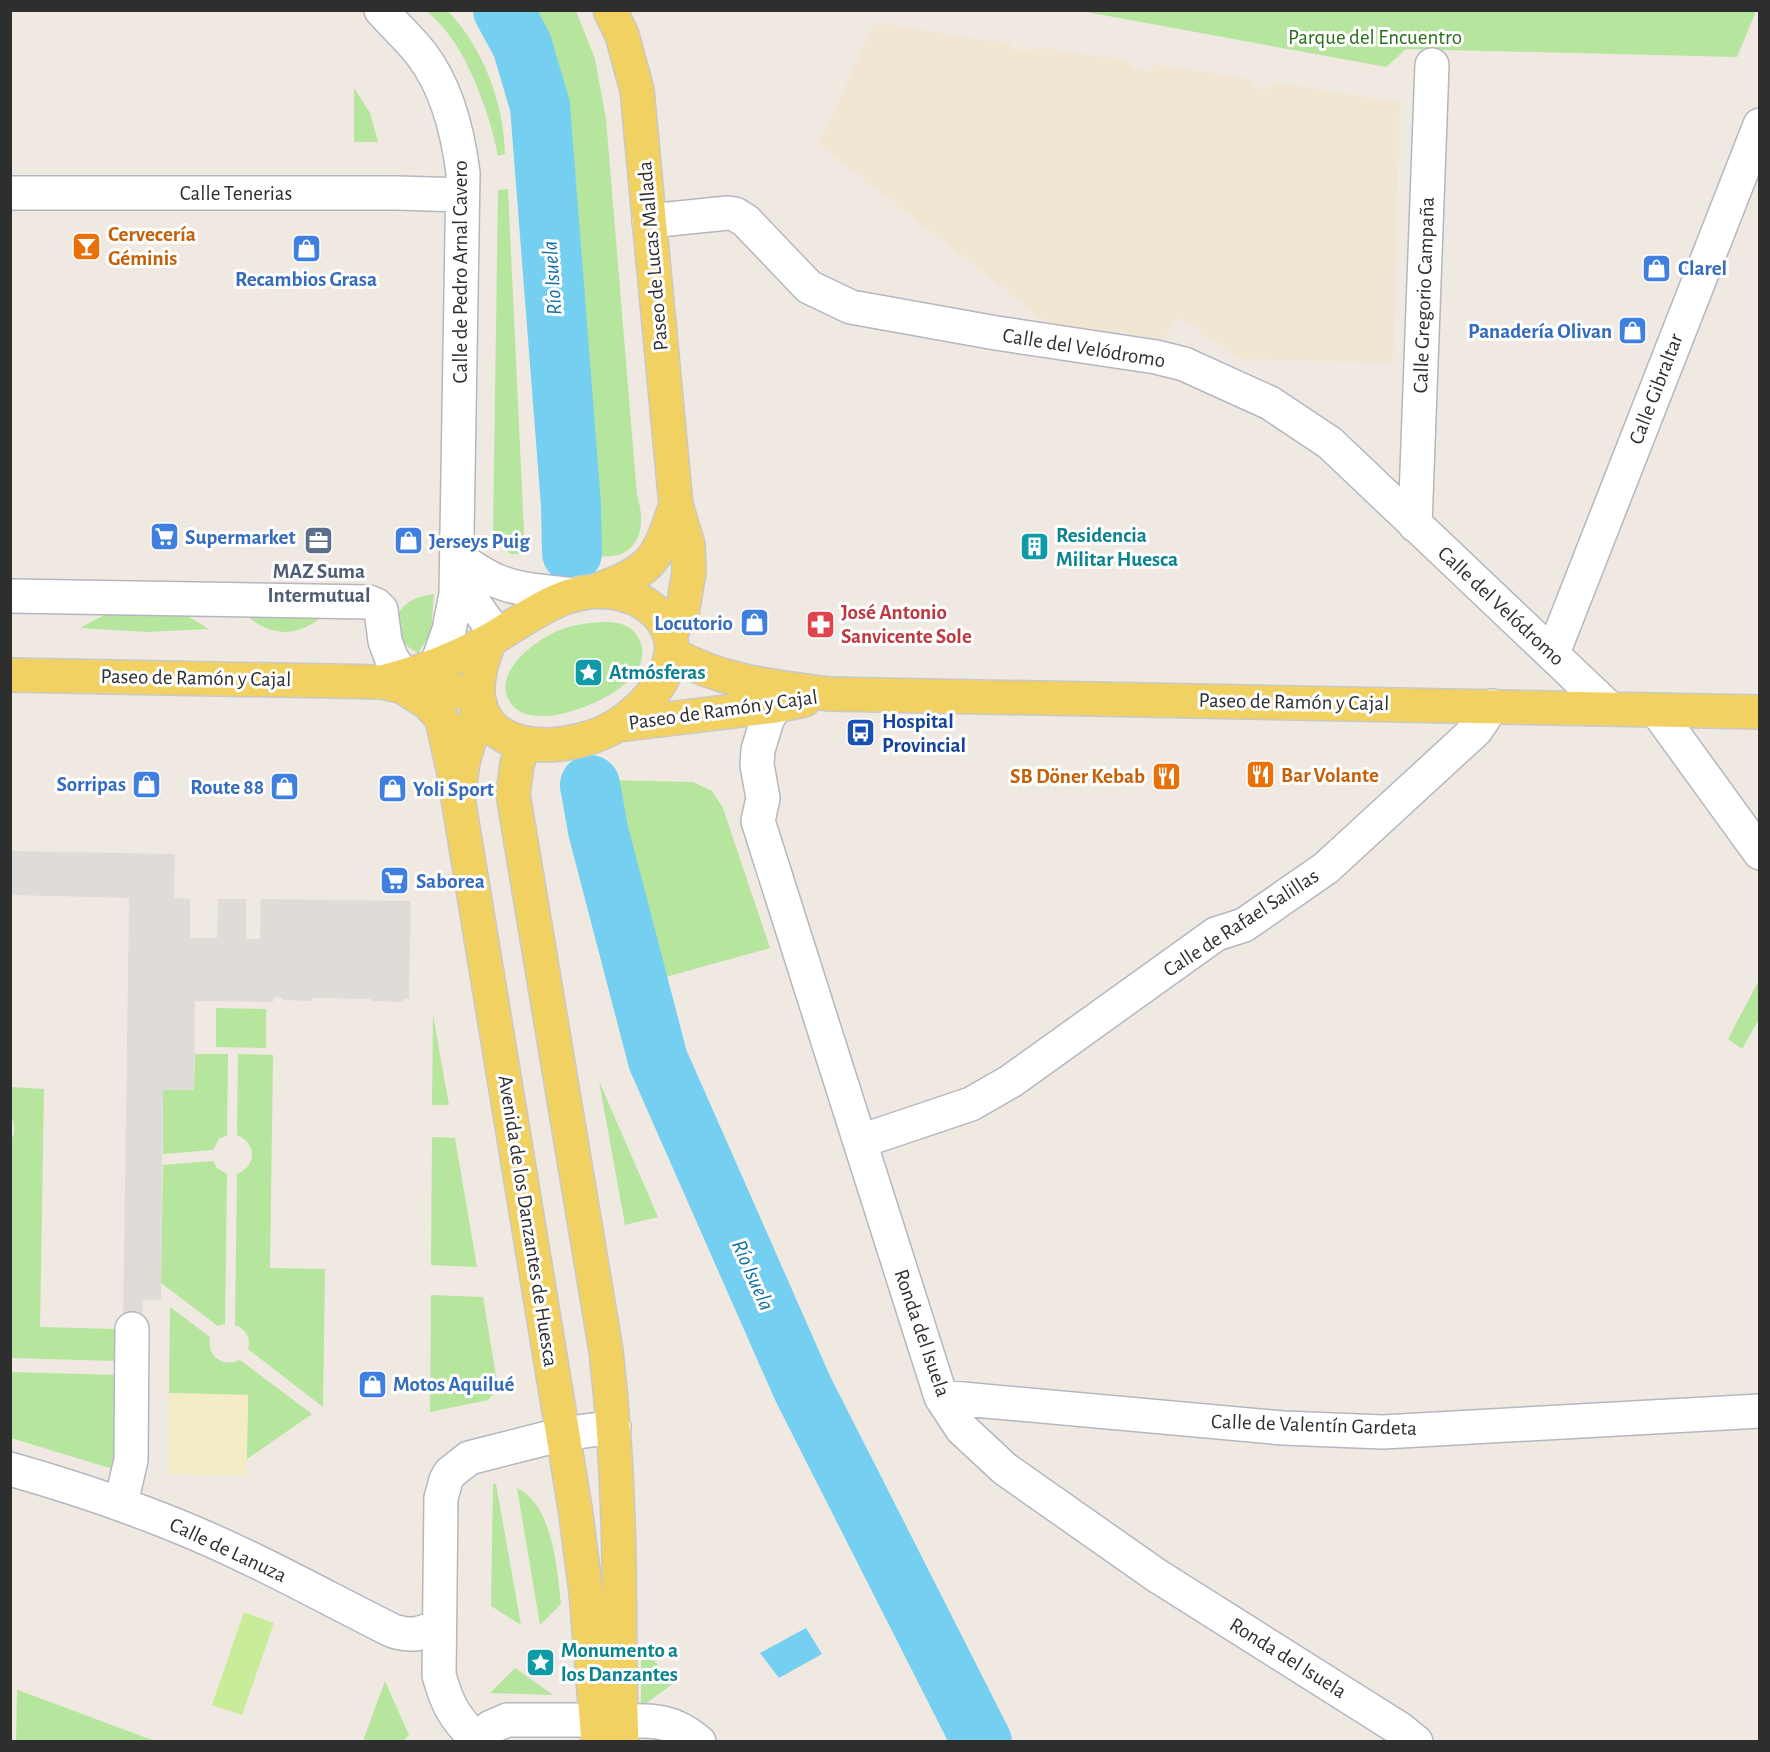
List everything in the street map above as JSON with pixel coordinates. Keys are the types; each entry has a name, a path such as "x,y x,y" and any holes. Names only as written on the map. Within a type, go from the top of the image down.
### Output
{"main road":[{"name":"Paseo de Lucas Mallada","path":"610,10 622,35 637,90 676,505 688,545 689,572 683,608 671,644"},
{"name":"Paseo de Lucas Mallada","path":"583,593 624,581 648,565 663,542 676,505"},
{"name":"Paseo de Ramón y Cajal","path":"396,682 493,637 537,610 583,593 625,595 648,604 660,617 671,644 694,666 720,676 755,684 829,694 1760,712"},
{"path":"479,699 481,666 493,637"},
{"name":"Paseo de Ramón y Cajal","path":"10,675 396,682 479,699 488,720 496,731 506,738 525,743 566,744 583,740 618,725 655,693 665,675 671,644"},
{"path":"396,682 428,703 442,719 451,752 458,798"},
{"name":"Paseo de Ramón y Cajal","path":"618,725 775,706 829,694"},
{"name":"Avenida de los Danzantes de Huesca","path":"479,699 463,762 458,798 563,1434 609,1731"},
{"path":"525,743 517,764 513,794 606,1351 614,1427 619,1559 609,1731"}],"street":[{"name":"Calle de Pedro Arnal Cavero","path":"381,10 423,56 452,116 460,148 462,195 456,594 451,621 437,664"},
{"name":"Calle Gregorio Campaña","path":"1415,525 1432,65"},
{"name":"Calle Gibraltar","path":"1552,653 1760,125"},
{"name":"Calle Tenerias","path":"10,193 462,195"},
{"name":"Calle del Velódromo","path":"649,221 735,214 746,221 809,287 851,307 996,333 1156,357 1184,364 1270,403 1330,443 1610,709"},
{"name":"Calle de Pedro Arnal Cavero","path":"457,557 467,590 493,637"},
{"path":"457,557 499,582 518,587 583,593"},
{"path":"10,596 369,602 381,610 385,641 396,682"},
{"name":"Ronda del Isuela","path":"775,706 764,727 758,750 758,781 763,798 758,821 941,1397 962,1429 1005,1469 1156,1575 1400,1729 1416,1742"},
{"name":"Calle de Rafael Salillas","path":"861,1141 971,1104 1011,1081 1216,934 1244,926 1326,868 1476,730 1492,706"},
{"path":"1657,711 1760,853"},
{"path":"121,1503 131,1460 132,1329"},
{"name":"Calle de Valentín Gardeta","path":"941,1397 1283,1428 1383,1432 1760,1411"},
{"path":"614,1427 563,1434 469,1458 450,1473 441,1498 439,1675 446,1699 473,1740 491,1727 507,1720 609,1731 661,1721 675,1725 699,1742"},
{"name":"Calle de Lanuza","path":"10,1469 121,1503 232,1550 393,1631 408,1635 424,1632 438,1625"}],"shaded area":[{"path":"875,23 1012,44 1011,49 1033,52 1034,47 1132,61 1131,68 1152,72 1153,64 1250,79 1250,86 1269,90 1271,82 1400,102 1393,363 1239,359 1180,317 1158,344 1055,330 818,144"},
{"path":"11,851 175,854 174,898 190,899 190,938 217,938 218,899 246,899 246,939 260,939 261,899 411,901 409,999 403,999 403,1002 312,998 311,1001 283,1000 274,997 273,1002 195,1001 194,1090 163,1090 161,1300 143,1300 142,1329 123,1329 129,898 11,895"}],"green space":[{"path":"427,11 448,11 472,42 496,96 501,115 505,154 498,156 486,110 465,61 447,32"},
{"path":"529,11 576,11 595,59 606,119 637,495 641,518 637,539 632,547 624,553 613,556 600,556 597,549 563,102 543,37"},
{"name":"Parque del Encuentro","path":"1081,11 1756,11 1737,57 1406,49 1386,67"},
{"path":"354,88 370,113 378,142 354,142"},
{"path":"508,189 525,554 510,554 493,534 498,190"},
{"path":"434,594 431,633 418,653 406,645 402,639 397,619 399,612 407,603"},
{"path":"112,611 179,611 209,629 146,632 80,628"},
{"path":"247,616 322,617 303,628 284,632 266,628"},
{"path":"602,622 624,625 637,635 640,641 642,656 637,670 627,683 612,694 562,714 534,716 525,714 514,707 507,696 506,684 509,673 525,652 557,631"},
{"path":"605,780 693,782 712,791 723,808 770,948 658,979"},
{"path":"1759,980 1759,1019 1742,1049 1728,1039"},
{"path":"216,1008 266,1009 266,1048 216,1047"},
{"path":"433,1015 449,1105 432,1105"},
{"path":"195,1054 228,1054 227,1135 219,1139 213,1150 163,1154 163,1089 194,1089"},
{"path":"238,1054 273,1055 270,1268 325,1269 323,1407 248,1349 247,1334 235,1325 237,1174 248,1166 252,1154 248,1143 237,1135"},
{"path":"599,1081 658,1217 625,1225"},
{"path":"11,1087 44,1089 40,1327 115,1329 116,1361 12,1358 10,1142 14,1130 10,1107"},
{"path":"432,1137 455,1138 477,1267 431,1265"},
{"path":"213,1161 217,1168 227,1174 225,1324 218,1326 161,1283 163,1165"},
{"path":"431,1295 483,1297 498,1388 488,1400 430,1412"},
{"path":"170,1307 210,1337 209,1344 217,1359 228,1362 240,1360 312,1414 247,1459 248,1395 169,1393"},
{"path":"11,1372 116,1375 116,1470 11,1438"},
{"path":"493,1484 496,1484 521,1625 491,1606"},
{"path":"517,1488 529,1496 538,1508 546,1523 555,1556 561,1604 540,1625"},
{"path":"244,1612 274,1623 242,1715 212,1705"},
{"path":"641,1646 674,1683 641,1707"},
{"path":"515,1668 553,1695 490,1693"},
{"path":"385,1681 409,1735 403,1741 363,1741"},
{"path":"17,1690 152,1740 150,1742 16,1741"}],"sand":[{"path":"169,1393 248,1395 246,1476 169,1474"}],"water":[{"path":"806,1628 822,1654 779,1678 760,1653"}],"waterway":[{"name":"Río Isuela","path":"503,10 522,45 540,106 571,505 572,553"},
{"name":"Río Isuela","path":"590,785 598,830 658,1060 803,1389 982,1742"}],"place":[{"name":"Cervecería Géminis","path":"87,246"},
{"name":"Recambios Grasa","path":"306,248"},
{"name":"Clarel","path":"1657,268"},
{"name":"Panadería Olivan","path":"1633,331"},
{"name":"Supermarket","path":"164,537"},
{"name":"MAZ Suma Intermutual","path":"319,540"},
{"name":"Jerseys Puig","path":"408,541"},
{"name":"Residencia Militar Huesca","path":"1035,547"},
{"name":"Locutorio","path":"754,623"},
{"name":"José Antonio Sanvicente Sole","path":"820,624"},
{"name":"Atmósferas","path":"588,672"},
{"name":"Hospital Provincial","path":"861,733"},
{"name":"Bar Volante","path":"1260,775"},
{"name":"SB Döner Kebab","path":"1166,776"},
{"name":"Sorripas","path":"147,784"},
{"name":"Route 88","path":"285,787"},
{"name":"Yoli Sport","path":"392,789"},
{"name":"Saborea","path":"395,881"},
{"name":"Motos Aquilué","path":"372,1384"},
{"name":"Monumento a los Danzantes","path":"540,1662"}]}
